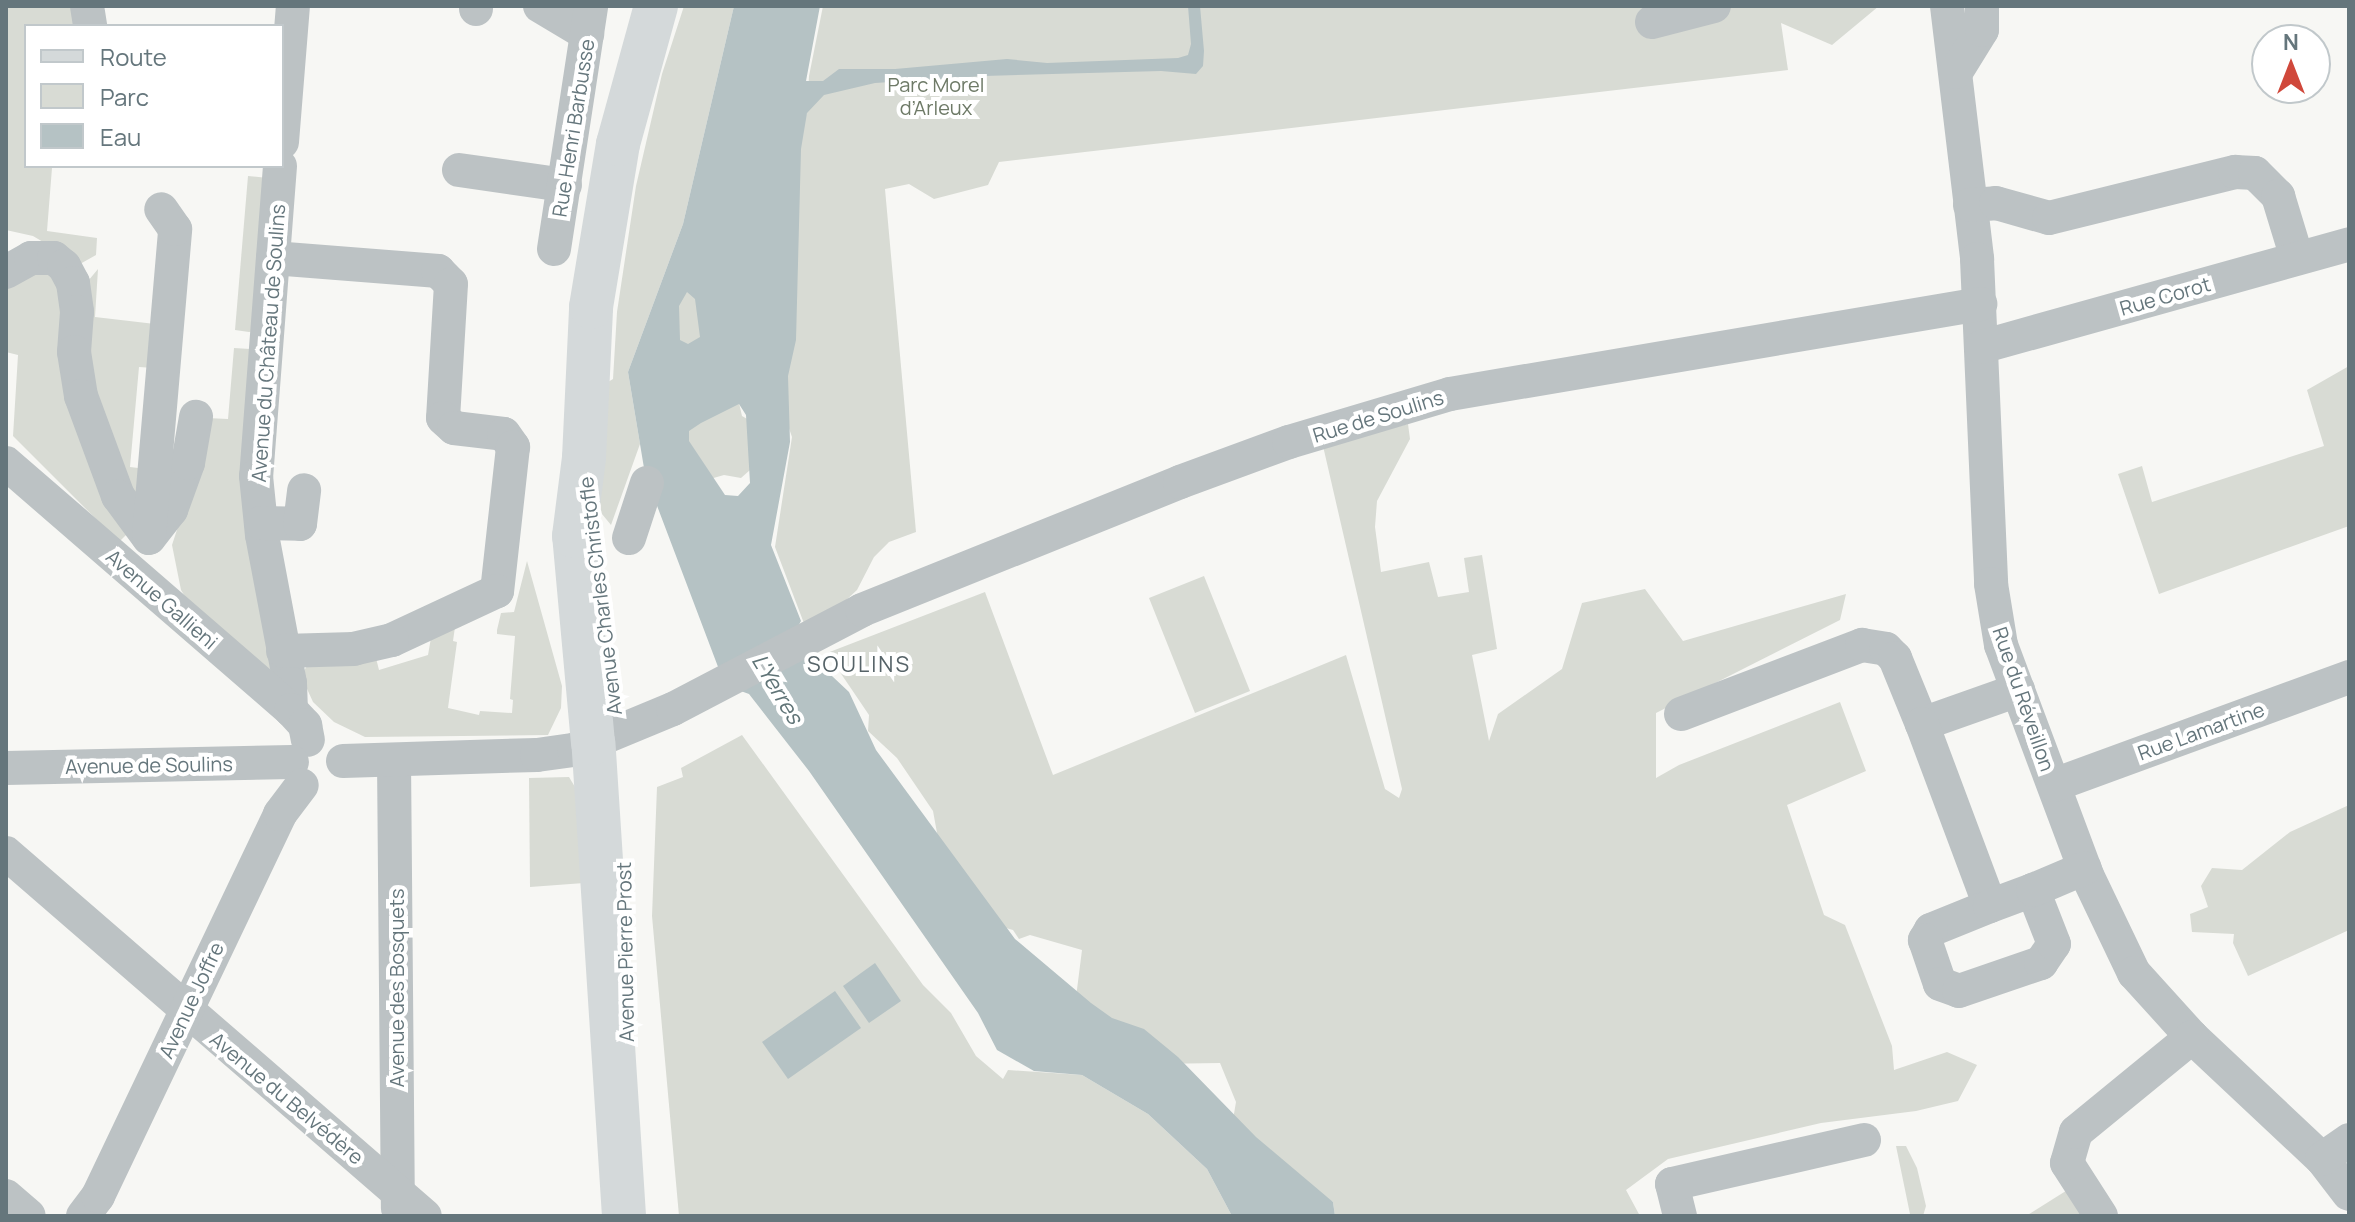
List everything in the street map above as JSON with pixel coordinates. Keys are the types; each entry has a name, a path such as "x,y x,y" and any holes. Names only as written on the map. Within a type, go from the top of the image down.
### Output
{"main road":[{"name":"Avenue Charles Christofle","path":"605,739 574,536 584,458 591,307 618,144 656,6"},
{"name":"Avenue Pierre Prost","path":"605,739 624,1216"},
{"name":"Avenue Pierre Prost","path":"605,739 628,902 622,954 622,995 642,1216"}],"street":[{"path":"284,117 293,6"},
{"path":"540,6 589,20"},
{"path":"1652,22 1714,6"},
{"name":"Rue du Réveillon","path":"1947,6 1980,304 1991,584 2001,645 2085,868 2134,973 2192,1037 2336,1149 2349,1194"},
{"path":"1956,72 1982,30 1982,6"},
{"name":"Rue Henri Barbusse","path":"554,249 589,20"},
{"name":"Avenue du Château de Soulins","path":"280,168 256,476 291,710"},
{"path":"459,170 565,185"},
{"path":"1970,205 1996,203 2049,218 2235,172 2255,173 2278,196 2297,258"},
{"path":"149,538 175,229 161,209"},
{"name":"Rue Corot","path":"1981,347 2349,244"},
{"path":"6,272 31,258 54,258 64,266 73,283 77,312 74,352 81,396 118,496 149,538"},
{"path":"273,258 438,271 451,284 443,418 454,428 504,434 513,447 497,591 392,640 354,649 283,651"},
{"name":"Rue de Soulins","path":"605,739 724,682 862,610 1180,482 1289,442 1450,394 1980,304"},
{"path":"125,567 171,510 188,463 196,417"},
{"name":"Avenue Gallieni","path":"6,463 291,710 305,725 301,762"},
{"path":"629,538 647,483"},
{"path":"261,523 300,524 304,490"},
{"path":"1681,714 1862,645 1886,649 1895,658 1922,724 1990,906"},
{"name":"Rue Lamartine","path":"2054,785 2349,677"},
{"path":"1922,724 2018,690"},
{"path":"301,762 331,742 343,761 537,755 574,750 605,739"},
{"name":"Avenue des Bosquets","path":"394,760 398,1204"},
{"name":"Avenue de Soulins","path":"6,768 301,762 318,790 334,784 343,761"},
{"name":"Avenue Joffre","path":"83,1216 98,1196 280,814 301,762"},
{"name":"Avenue du Belvédère","path":"6,853 398,1204 425,1216"},
{"path":"2033,890 2054,944 2041,963 1959,991 1940,984 1925,940 1931,930 2085,868"},
{"path":"2101,1216 2067,1163 2076,1132 2192,1037"},
{"path":"1680,1216 1672,1184 1864,1140"},
{"path":"6,1196 29,1216"}],"green space":[{"path":"6,6 78,6 82,24 24,24 24,168 52,168 47,231 97,238 96,255 80,264 33,236 6,230"},
{"path":"684,6 734,6 683,224 628,372 640,444 611,525 593,503 598,388 613,379 617,312 636,186 662,74"},
{"name":"Parc Morel d’Arleux","path":"823,6 1879,6 1832,45 1781,23 1788,70 999,162 988,185 934,199 909,184 885,189 916,532 889,542 874,557 857,590 828,617 805,626 775,547 792,437 774,384 769,187 807,113 809,76"},
{"path":"248,176 268,178 255,331 249,332 235,330"},
{"path":"56,269 127,534 119,542 13,436 18,355 6,352 6,286 10,277"},
{"path":"98,269 95,317 155,324 154,368 139,367 130,467 147,469 142,510 90,396 83,287"},
{"path":"693,278 702,340 680,355 672,299"},
{"path":"234,348 250,349 277,677 199,619 181,590 172,545 199,463 207,418 228,419"},
{"path":"2349,366 2349,526 2159,594 2118,474 2142,466 2152,502 2324,446 2307,390"},
{"path":"739,403 742,416 749,420 750,470 741,478 724,475 710,479 673,429"},
{"path":"1408,424 1410,439 1377,501 1375,527 1381,572 1429,562 1438,597 1469,592 1464,558 1482,555 1497,649 1472,655 1489,741 1498,714 1562,669 1582,603 1645,589 1683,641 1846,594 1840,620 1656,713 1656,778 1679,765 1840,702 1866,771 1787,805 1824,915 1845,925 1892,1046 1894,1070 1947,1052 1977,1065 1958,1101 1916,1111 1821,1123 1668,1159 1626,1190 1640,1216 1335,1216 1333,1202 1230,1137 1236,1102 1220,1063 1155,1064 1075,1005 1082,950 1030,935 1019,939 1013,930 971,918 946,882 933,811 897,758 868,731 869,715 827,653 985,592 1053,775 1346,655 1385,789 1399,798 1402,789 1323,446"},
{"path":"527,561 562,686 561,708 548,735 365,737 334,722 313,702 303,680 305,669 312,659 375,654 379,670 428,655 432,632 455,627 453,641 457,642 448,708 479,715 480,711 512,713 513,700 510,699 515,636 497,634 497,630 501,613 514,612"},
{"path":"1204,576 1250,691 1195,713 1149,598"},
{"path":"742,735 923,985 951,1013 976,1056 1003,1079 1008,1070 1082,1075 1148,1114 1207,1169 1232,1216 679,1216 652,916 657,787 683,777 681,768"},
{"path":"569,777 578,792 584,883 530,887 529,778"},
{"path":"2349,805 2349,930 2248,976 2233,943 2234,934 2192,932 2190,914 2208,907 2201,886 2212,868 2242,870 2290,832"},
{"path":"1896,1146 1906,1146 1917,1168 1926,1206 1923,1216 1904,1216 1910,1214"},
{"path":"2069,1189 2091,1216 2026,1216"}],"water":[{"name":"L'Yerres","path":"734,6 820,6 806,81 823,81 839,69 895,69 1007,59 1047,63 1178,58 1188,55 1191,44 1188,6 1200,6 1204,51 1203,66 1196,74 1161,71 984,76 875,83 824,95 807,113 801,149 796,340 788,376 790,442 771,545 801,621 797,628 816,661 849,692 876,750 1015,939 1091,1003 1112,1018 1144,1029 1178,1057 1256,1137 1333,1202 1335,1216 1232,1216 1207,1169 1148,1114 1082,1075 1034,1071 997,1050 978,1013 809,771 749,694 727,686 723,680 645,474 628,372 683,224","holes":["687,292 695,299 700,337 688,344 680,340 679,306","739,404 746,415 750,483 738,496 725,495 689,441 689,431"]},
{"path":"875,963 901,1001 869,1023 843,986"},
{"path":"835,991 861,1028 788,1079 762,1042"}],"district":[{"name":"SOULINS","path":"859,665"}]}
